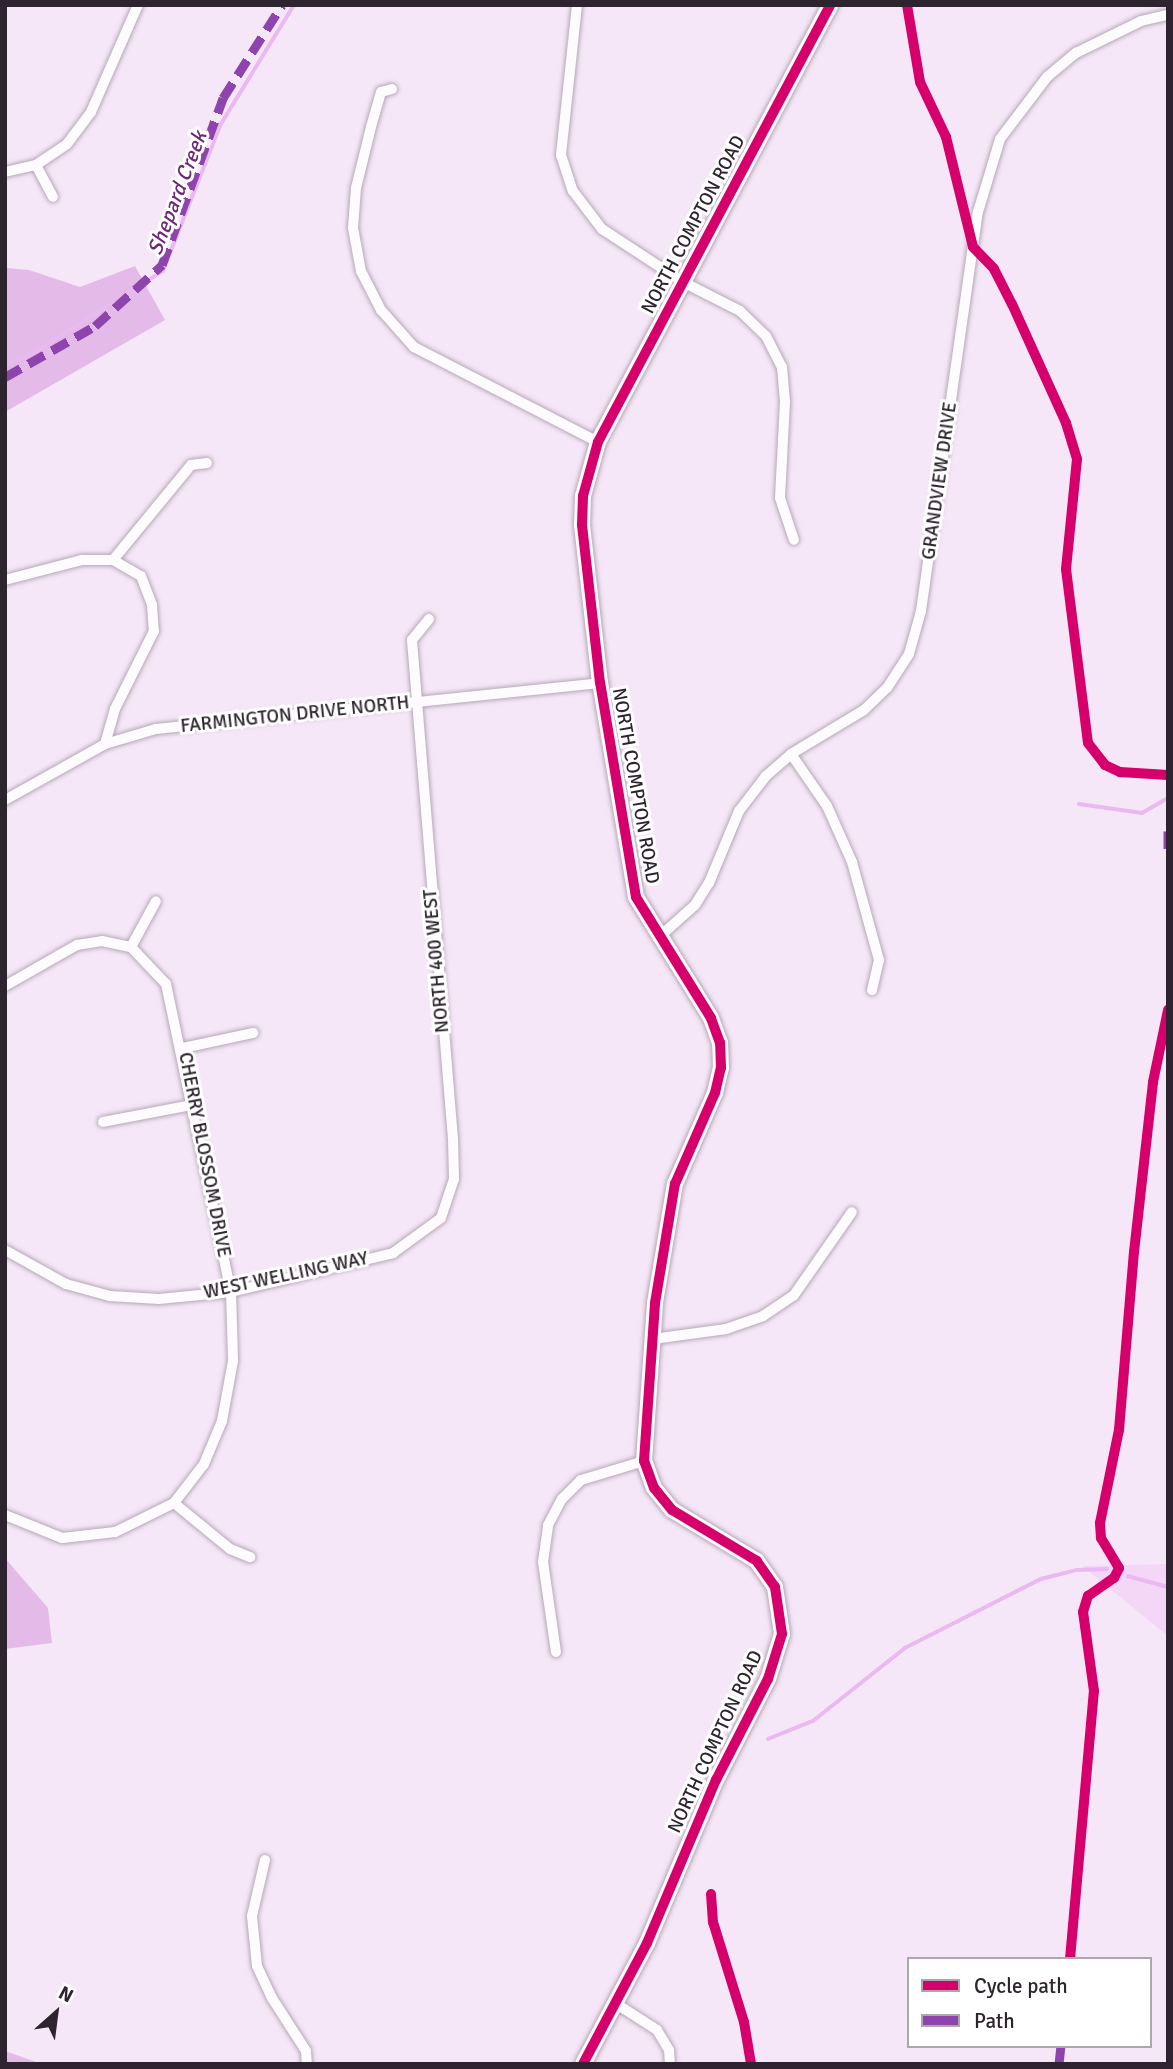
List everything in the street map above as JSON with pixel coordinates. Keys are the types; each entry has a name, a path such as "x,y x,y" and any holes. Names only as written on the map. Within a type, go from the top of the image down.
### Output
{"street":[{"path":"5,172 36,165 67,144 91,112 138,5"},
{"path":"577,5 561,155 573,191 602,229 683,282 740,312 766,336 782,367 780,498 794,540"},
{"name":"NORTH COMPTON ROAD","path":"583,2064 647,1942 716,1780 768,1679 782,1634 775,1587 757,1560 672,1510 654,1488 645,1461 653,1339 674,1184 715,1093 721,1068 720,1043 711,1018 658,938 636,897 600,683 582,525 588,471 598,442 830,5"},
{"name":"GRANDVIEW DRIVE","path":"658,938 695,905 709,883 739,811 791,754 864,710 887,688 909,654 921,611 978,212 1000,139 1047,77 1076,53 1141,21 1168,15"},
{"path":"392,89 382,92 371,127 356,188 353,228 361,271 381,310 414,347 598,442"},
{"path":"36,165 53,197"},
{"path":"113,560 191,465 207,463"},
{"path":"5,580 82,560 113,560 141,576 152,605 154,632 116,709 105,744"},
{"name":"NORTH 400 WEST","path":"429,619 412,640 414,702 453,1139 454,1180 441,1218"},
{"name":"FARMINGTON DRIVE NORTH","path":"5,800 105,744 156,729 600,683"},
{"path":"791,754 827,806 852,862 879,960 872,990"},
{"path":"5,986 77,945 102,941 131,947 156,901"},
{"name":"CHERRY BLOSSOM DRIVE","path":"131,947 166,984 183,1048 191,1105 231,1292 233,1362 222,1421 204,1464 174,1503"},
{"path":"183,1048 253,1033"},
{"path":"103,1122 191,1105"},
{"path":"653,1339 726,1329 763,1316 794,1295 852,1212"},
{"name":"WEST WELLING WAY","path":"5,1250 66,1284 110,1296 159,1299 231,1292 393,1253 441,1218"},
{"path":"556,1652 543,1562 548,1525 562,1499 581,1480 645,1461"},
{"path":"5,1515 62,1538 115,1532 174,1503 230,1549 250,1557"},
{"path":"265,1860 252,1916 257,1966 306,2051 307,2064"},
{"path":"615,2003 657,2030 669,2050 670,2064"}],"shaded area":[{"path":"135,266 165,320 5,412 5,268 29,270 80,287"},
{"path":"5,1558 48,1608 52,1643 5,1649"},
{"path":"1168,1564 1168,1636 1082,1566"},
{"path":"5,2051 39,2063 42,2064 5,2064"}],"waterway":[{"name":"Shepard Creek","path":"5,365 32,354 163,271 221,124 294,5"},
{"path":"1079,804 1142,813 1168,798"},
{"path":"768,1739 813,1721 905,1648 1041,1579 1077,1570 1107,1569"},
{"path":"1128,1576 1168,1587"}],"marked path":[{"path":"5,377 95,326 162,265 223,98 282,5"},
{"path":"1168,831 1168,850"},
{"path":"1059,2064 1061,2048"}],"cycle path":[{"path":"583,2064 647,1943 716,1780 768,1679 782,1634 775,1587 757,1561 672,1510 654,1488 644,1461 655,1303 675,1184 715,1093 721,1068 720,1043 711,1018 636,897 600,683 582,525 583,496 598,442 830,5"},
{"path":"907,5 920,82 946,137 973,247 994,269 1012,304 1066,423 1077,459 1066,569 1088,743 1105,765 1120,772 1168,775"},
{"path":"1070,1957 1094,1691 1083,1612 1088,1596 1114,1578 1119,1568 1101,1538 1100,1523 1119,1430 1134,1252 1153,1082 1168,1010"},
{"path":"711,1894 713,1922 744,2022 751,2064"}]}
